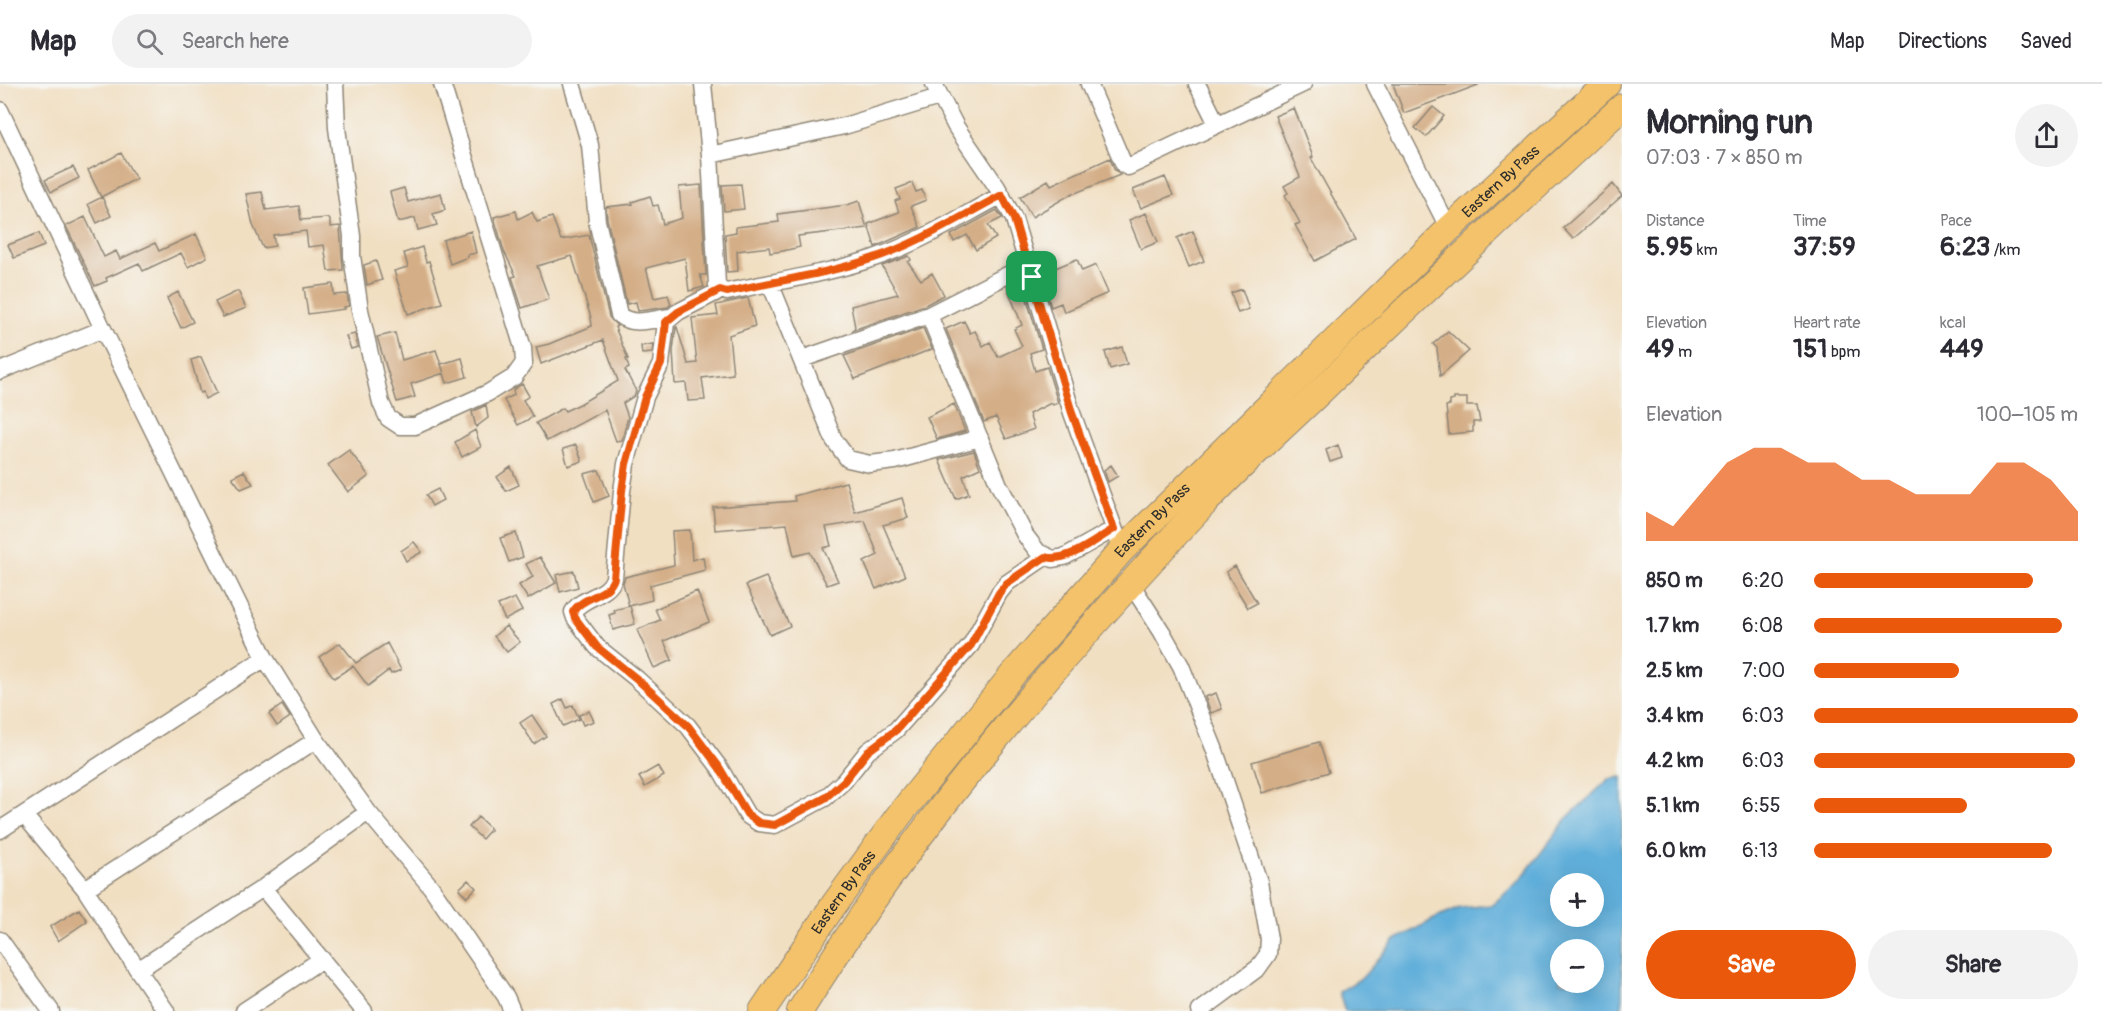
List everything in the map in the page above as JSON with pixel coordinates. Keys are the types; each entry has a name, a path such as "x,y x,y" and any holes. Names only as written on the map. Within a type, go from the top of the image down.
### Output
{"main road":[{"name":"Eastern By Pass","path":"762,1011 833,906 900,814 1118,539 1607,84"},
{"name":"Eastern By Pass","path":"800,1011 862,915 923,830 1054,668 1204,504 1448,268 1622,107"}],"street":[{"path":"335,84 337,128 351,223 352,256 360,310 381,404 388,418 400,426 415,426 488,393 514,377 524,363 523,348 442,84"},
{"path":"572,84 590,145 597,221 619,315 624,320 635,322 670,316 720,290 727,292 770,283 840,268 875,257 909,244 1002,195"},
{"path":"703,84 710,155 717,285 720,290"},
{"path":"1089,84 1125,166 1128,167 1303,84"},
{"path":"1197,84 1218,124"},
{"path":"1375,84 1449,229"},
{"path":"710,155 844,126 937,91 956,127 1002,195 1014,219 1072,413 1118,539 1053,559 1038,552 1025,535 999,484 928,315"},
{"path":"0,110 103,329 265,658 316,740 368,812 431,887 506,997 512,1011"},
{"path":"802,359 928,315 1029,264"},
{"path":"770,283 834,440 848,459 870,464 895,461 980,438"},
{"path":"670,316 666,322 661,364 645,397 626,464 612,585 576,607 573,612 597,647 637,679 688,726 719,767 747,814 759,823 775,825 788,819 825,798 844,781 868,751 896,730 959,660 971,645 999,593 1007,583 1045,557"},
{"path":"0,371 103,329"},
{"path":"1131,584 1181,666 1214,748 1259,882 1269,939 1268,954 1258,968 1200,1011"},
{"path":"0,830 265,658"},
{"path":"85,889 316,740"},
{"path":"138,970 263,888 368,812"},
{"path":"24,815 85,889 166,1011"},
{"path":"263,888 364,1011"},
{"path":"0,940 51,1011"},
{"path":"244,1011 322,959"}],"water":[{"path":"1622,777 1622,1011 1345,1011 1339,992 1363,977 1395,940 1460,908 1492,905 1520,880 1569,816 1609,779"}],"building":[{"path":"1393,84 1478,84 1478,85 1404,113"},
{"path":"1433,107 1444,116 1426,137 1415,128"},
{"path":"1294,108 1313,157 1311,158 1356,239 1315,261 1295,225 1300,223 1285,195 1288,193 1284,186 1300,177 1275,116"},
{"path":"121,153 136,179 101,197 88,170"},
{"path":"1110,158 1114,169 1120,175 1073,193 1032,217 1020,197 1048,180 1051,185"},
{"path":"73,167 79,178 51,192 45,180"},
{"path":"1165,177 1173,195 1141,208 1133,190"},
{"path":"912,183 916,192 922,190 926,200 911,206 920,227 875,247 868,224 899,212 895,201 900,199 896,189"},
{"path":"741,184 744,209 724,211 722,185"},
{"path":"1613,184 1622,196 1573,239 1563,228"},
{"path":"701,185 706,275 700,275 704,287 689,291 685,258 646,268 654,298 668,295 671,304 668,307 638,311 636,302 627,304 606,207 633,204 632,202 650,196 653,206 658,205 663,224 682,218 679,187"},
{"path":"404,188 408,202 441,193 445,210 433,214 437,225 418,230 415,218 398,222 390,192"},
{"path":"262,192 266,210 299,206 301,220 328,218 330,227 340,226 343,270 328,271 324,245 308,247 306,231 273,235 275,246 263,248 253,225 246,194"},
{"path":"102,197 111,216 97,223 88,204"},
{"path":"859,201 867,228 798,236 800,247 783,251 770,253 769,247 737,251 738,271 727,272 725,234 736,232 736,227 779,222 778,214 847,205"},
{"path":"997,210 1002,218 988,225 996,238 976,250 967,235 954,242 951,235"},
{"path":"516,211 518,219 532,212 537,222 552,217 561,240 589,235 609,317 617,326 615,327 628,359 626,359 629,368 625,370 636,391 634,396 623,403 628,417 622,440 616,441 605,410 547,441 536,423 563,408 565,411 580,404 618,381 603,340 541,364 536,347 592,326 591,318 572,256 537,266 549,299 522,308 512,277 516,276 504,251 494,217"},
{"path":"1146,213 1158,242 1141,249 1129,220"},
{"path":"85,217 104,257 116,251 120,259 155,243 159,251 196,234 207,257 188,267 181,253 143,271 139,263 106,278 107,281 95,286 66,226"},
{"path":"471,231 476,253 450,264 443,240"},
{"path":"1193,231 1204,261 1189,267 1177,238"},
{"path":"39,233 44,246 14,258 8,245"},
{"path":"422,247 426,262 429,261 442,303 408,314 394,271 408,267 404,253"},
{"path":"909,256 911,260 908,262 921,280 932,273 944,295 925,305 853,330 855,327 851,306 898,294 882,266"},
{"path":"1077,259 1082,271 1096,265 1108,293 1064,312 1061,303 1051,307 1041,274"},
{"path":"376,261 382,280 367,285 364,265"},
{"path":"1021,280 1042,349 1030,353 1035,371 1047,367 1058,403 1052,405 1051,403 1029,414 1034,429 1006,439 996,417 984,422 946,329 964,321 970,333 975,331 983,346 990,342 998,357 1022,346 1014,329 1022,325 1007,287"},
{"path":"333,284 334,295 347,294 349,306 344,307 345,309 308,314 304,288"},
{"path":"1242,289 1249,309 1238,313 1231,293"},
{"path":"238,291 246,308 223,317 215,302"},
{"path":"178,292 193,322 181,328 167,298"},
{"path":"748,298 755,326 729,335 733,374 702,378 705,400 688,401 686,383 675,384 673,351 676,327 688,364 697,363 692,318 718,315 716,305"},
{"path":"923,328 932,349 855,379 844,356"},
{"path":"1448,331 1469,351 1440,376 1437,348 1433,344"},
{"path":"395,333 402,360 436,350 444,373 411,384 415,397 397,402 377,337"},
{"path":"355,334 358,347 351,349 346,336"},
{"path":"653,344 652,353 642,354 641,346"},
{"path":"1122,347 1127,364 1110,369 1105,352"},
{"path":"201,357 217,393 205,399 203,392 200,393 191,360"},
{"path":"462,358 467,377 447,383 441,364"},
{"path":"522,384 529,396 523,400 533,417 518,425 504,400 514,395 513,390"},
{"path":"1454,398 1467,398 1467,406 1477,406 1480,422 1473,422 1473,432 1449,434 1446,406 1450,405 1450,401"},
{"path":"954,404 965,431 937,439 927,417"},
{"path":"486,405 488,418 476,427 472,412"},
{"path":"475,430 481,447 462,457 455,442"},
{"path":"576,445 582,461 568,466 563,449"},
{"path":"1338,445 1342,458 1330,462 1326,450"},
{"path":"349,450 369,476 348,492 328,465"},
{"path":"974,451 980,468 963,476 969,494 956,499 939,460"},
{"path":"1111,465 1118,476 1108,482 1104,470"},
{"path":"511,467 519,485 506,491 497,477"},
{"path":"599,470 609,496 594,502 584,474"},
{"path":"244,471 253,484 241,489 232,477"},
{"path":"846,482 855,512 902,498 908,518 883,525 905,576 876,589 864,562 878,555 865,521 826,527 831,546 823,548 838,581 827,585 810,552 794,556 787,524 715,530 713,507 795,501 794,496"},
{"path":"438,489 443,500 432,506 426,495"},
{"path":"690,530 692,560 703,557 705,570 650,585 652,600 629,606 623,583 625,577 674,565 672,531"},
{"path":"516,533 523,557 509,562 500,538"},
{"path":"414,542 422,552 406,561 401,551"},
{"path":"540,557 556,583 528,599 519,585 533,577 526,564"},
{"path":"1235,566 1257,603 1248,608 1226,572"},
{"path":"574,571 578,587 560,592 556,575"},
{"path":"766,577 790,626 770,635 746,585"},
{"path":"697,591 709,622 664,641 672,660 654,668 637,630 660,620 655,609"},
{"path":"515,598 522,611 505,620 498,605"},
{"path":"630,606 635,624 613,630 609,615 615,613 614,610"},
{"path":"506,626 520,642 507,652 494,636"},
{"path":"340,643 356,663 387,643 401,670 391,674 389,670 368,686 353,666 334,678 319,657"},
{"path":"1216,693 1222,709 1211,713 1205,697"},
{"path":"563,699 567,708 573,705 579,719 563,726 553,704"},
{"path":"282,705 290,717 277,726 269,714"},
{"path":"589,711 594,721 583,725 579,715"},
{"path":"532,715 546,736 534,744 520,723"},
{"path":"1319,742 1329,772 1262,793 1252,762"},
{"path":"658,766 664,776 645,787 639,777"},
{"path":"478,817 491,829 482,839 469,827"},
{"path":"468,880 476,888 467,897 459,889"},
{"path":"79,909 87,921 58,941 50,927"}],"route":[{"path":"1002,195 1014,219 1032,277 1072,413 1114,529 1064,557 1053,559 1045,557 1019,573 999,593 983,625 959,660 896,730 868,751 844,781 825,798 788,819 775,825 759,823 747,814 719,767 688,726 637,679 597,647 573,612 576,607 612,585 626,464 645,397 661,364 666,322 670,316 720,290 727,292 840,268 875,257 909,244 1002,195"}]}
